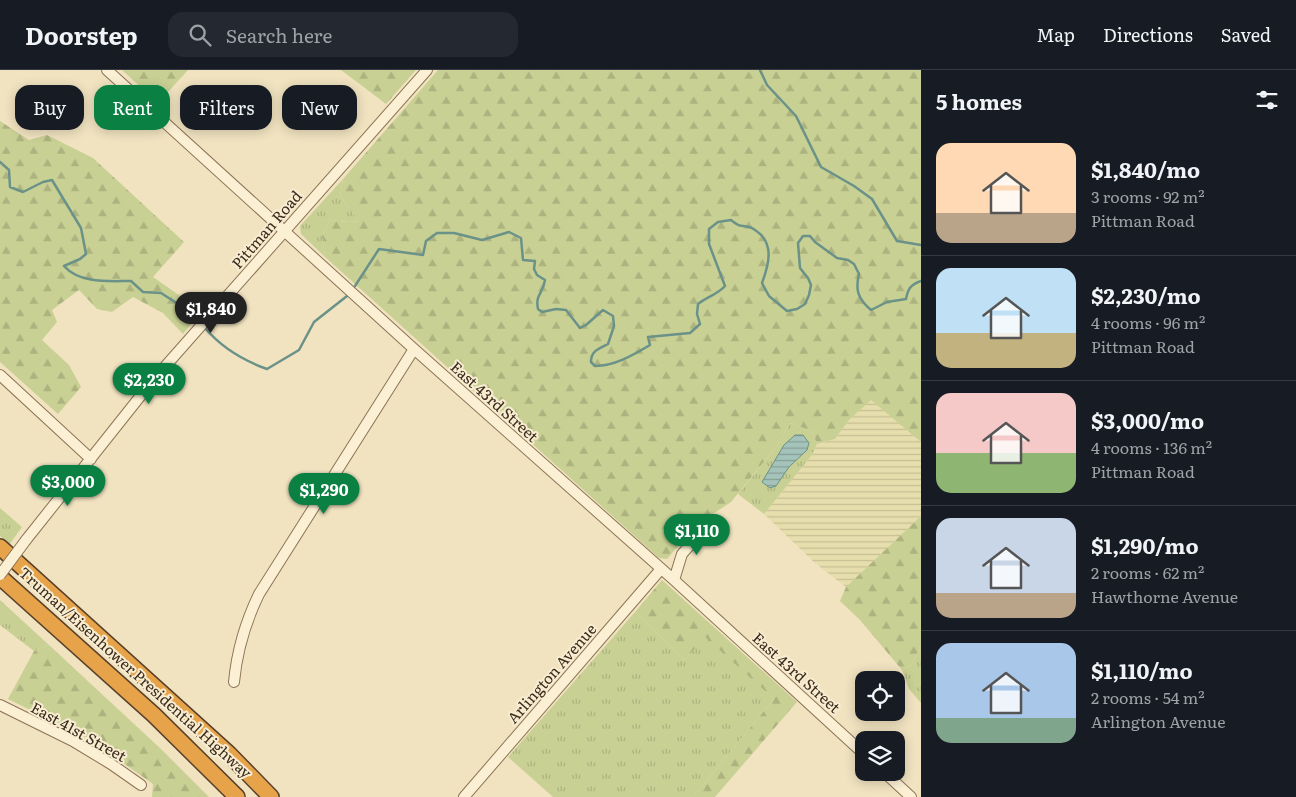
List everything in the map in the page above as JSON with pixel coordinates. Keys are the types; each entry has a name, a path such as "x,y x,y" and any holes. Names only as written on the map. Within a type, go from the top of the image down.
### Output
{"highway":[{"name":"Truman/Eisenhower Presidential Highway","path":"0,547 229,754 271,797"},
{"name":"Truman/Eisenhower Presidential Highway","path":"0,576 154,715 237,797"}],"street":[{"name":"East 43rd Street","path":"108,70 414,348 662,569 855,746"},
{"name":"Pittman Road","path":"0,576 26,540 154,379 426,70"},
{"path":"234,682 241,636 259,594 414,348"},
{"path":"0,375 90,459"},
{"path":"674,580 682,554 708,525"},
{"name":"Arlington Avenue","path":"464,797 662,569"},
{"name":"East 41st Street","path":"0,705 73,741 141,785"},
{"path":"894,781 911,797"}],"shaded area":[{"path":"871,399 921,442 921,516 846,587 815,563 764,514 812,455 817,444 835,439 849,420"}],"green space":[{"path":"122,70 188,70 170,90 170,85 138,85"},
{"path":"341,70 416,70 386,104"},
{"path":"438,70 921,70 921,442 871,400 849,420 835,439 817,444 812,431 790,423 777,446 731,502 696,525 667,559 659,558 325,257 322,236 330,220 359,221 340,196 343,179"},
{"path":"0,121 29,140 47,135 93,158 184,242 153,277 202,311 183,334 163,313 133,297 112,312 97,309 79,290 52,310 57,322 42,340 69,365 81,387 58,414 0,362"},
{"path":"343,179 340,196 359,221 330,220 322,236 325,257 301,234 300,226"},
{"path":"790,423 812,431 817,444 812,455 764,514 738,494 777,446"},
{"path":"0,508 22,527 9,545 0,536"},
{"path":"921,516 921,647 911,665 902,670 860,620 840,601 846,587"},
{"path":"662,580 797,702 715,797 693,797 774,699 705,637 685,660 635,612"},
{"path":"0,600 49,645 34,651 0,625"},
{"path":"635,612 685,660 705,636 774,699 693,797 553,797 508,757"},
{"path":"49,645 161,749 209,797 152,797 153,784 89,739 8,699 34,651"},
{"path":"921,647 921,703 909,689 905,678 905,671 902,670 911,665"}],"water":[{"path":"795,435 803,435 809,443 807,450 789,467 776,486 770,488 762,482 784,445"}],"waterway":[{"path":"760,70 767,85 796,116 821,167 872,199 897,241 921,245"},
{"path":"0,162 9,170 10,187 23,192 43,182 52,180 81,228 86,254 80,259 64,266 71,272 86,279 131,281 143,292 161,293 189,311 201,324"},
{"path":"355,286 379,249 423,255 426,241 437,233 454,233 482,240 509,232 521,238 523,260 535,261 534,269 537,275 545,280 538,297 538,309 542,312 556,309 566,310 580,328 603,310 613,316 614,326 608,344 592,355 591,362 595,366 602,366 624,359 650,345 648,337 690,333 700,324 697,314 698,304 725,286 709,244 709,229 718,222 731,220 738,225 750,227 766,241 769,254 767,269 762,283 769,296 787,311 797,309 805,304 809,295 811,285 800,268 798,243 803,236 810,236 837,258 848,260 854,264 859,274 857,285 860,298 871,310 887,302 906,299 910,288 921,281"},
{"path":"205,328 218,342 233,353 267,369 299,350 314,322 347,296"}]}
